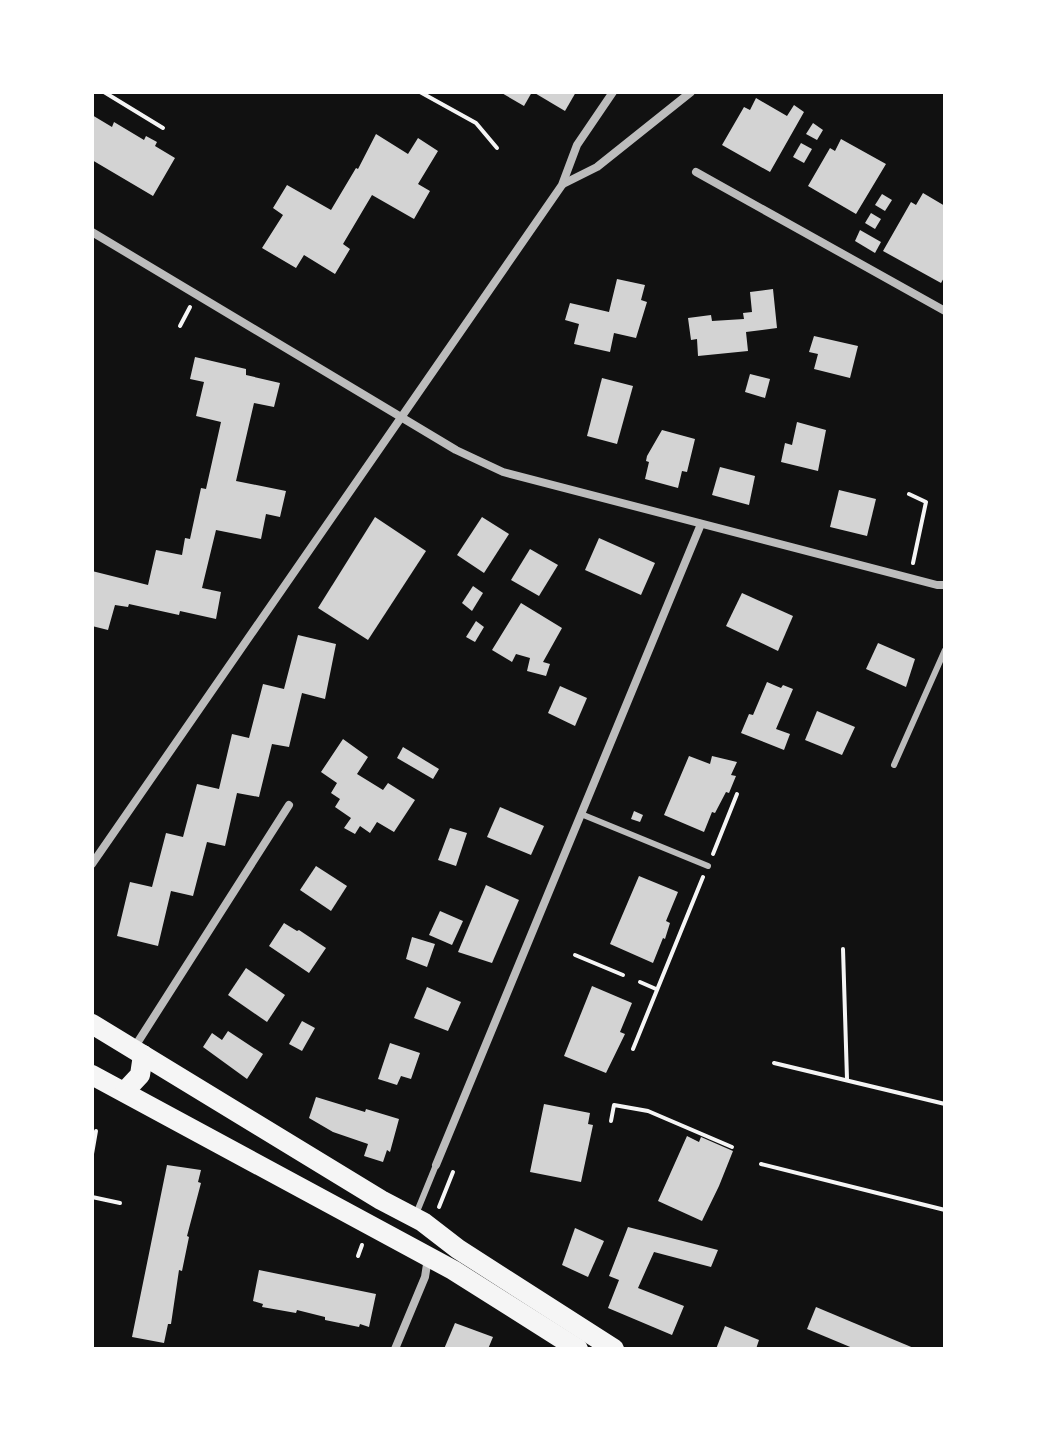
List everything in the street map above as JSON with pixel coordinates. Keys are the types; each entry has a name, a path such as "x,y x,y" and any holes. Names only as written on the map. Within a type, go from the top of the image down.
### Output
{"main road":[{"path":"92,1024 381,1200 415,1217 458,1249 614,1349"},
{"path":"125,1091 140,1075 138,1052"},
{"path":"92,1075 453,1270 578,1349"}],"street":[{"path":"92,864 562,185 577,145 613,92"},
{"path":"562,185 597,167 691,92"},
{"path":"696,172 945,311"},
{"path":"92,232 456,450 503,472 945,585"},
{"path":"436,1165 701,524"},
{"path":"138,1052 289,805"},
{"path":"395,1349 425,1277 428,1257"}],"lane":[{"path":"894,765 945,650"},
{"path":"581,814 708,866"},
{"path":"415,1217 436,1165"}],"path":[{"path":"104,92 163,128"},
{"path":"420,92 476,123 497,148"},
{"path":"909,494 926,502 910,578"},
{"path":"633,1049 737,794"},
{"path":"843,949 847,1080"},
{"path":"575,955 623,975"},
{"path":"640,982 657,990"},
{"path":"774,1063 945,1104"},
{"path":"611,1121 614,1105 640,1109 732,1147"},
{"path":"92,1154 96,1131"},
{"path":"761,1164 945,1210"},
{"path":"92,1197 120,1203"}],"building":[{"path":"500,92 532,92 524,106"},
{"path":"533,92 576,92 565,111"},
{"path":"756,98 787,116 794,105 804,112 770,172 722,145 744,107 750,110"},
{"path":"92,115 112,127 114,122 144,140 146,136 157,142 155,146 175,158 153,196 92,160"},
{"path":"813,123 823,130 817,140 806,134"},
{"path":"376,134 408,154 418,138 438,151 418,184 430,191 414,219 372,195 343,244 350,249 335,274 304,255 296,268 262,248 283,215 273,208 287,185 331,210"},
{"path":"841,139 886,164 856,214 808,186 830,148 835,151"},
{"path":"801,143 812,149 804,163 793,157"},
{"path":"923,193 945,206 945,276 941,283 883,251 911,202 916,205"},
{"path":"882,194 892,200 885,211 875,205"},
{"path":"871,213 881,219 875,229 865,223"},
{"path":"860,230 881,242 875,253 855,241"},
{"path":"617,279 645,285 641,300 647,302 636,338 614,333 610,352 574,344 579,324 565,320 570,303 609,312"},
{"path":"773,289 777,328 746,332 748,351 698,356 697,339 691,340 688,318 711,315 712,321 744,319 743,313 752,312 750,292"},
{"path":"814,336 858,346 850,378 814,369 818,354 809,352"},
{"path":"195,357 246,369 246,375 280,383 274,407 254,403 236,481 286,491 280,517 266,514 261,539 216,530 202,588 221,592 216,619 129,604 128,607 115,605 108,630 92,626 92,571 148,585 156,550 182,555 185,538 190,539 201,488 206,489 221,422 196,416 204,382 190,379"},
{"path":"750,374 770,379 765,398 745,392"},
{"path":"602,378 633,386 617,444 587,436"},
{"path":"797,422 826,430 818,471 781,462 785,443 792,445"},
{"path":"662,430 695,439 687,472 682,471 678,488 645,479 649,462 646,461 647,456"},
{"path":"720,467 755,476 749,505 712,495"},
{"path":"839,490 876,499 867,536 830,527"},
{"path":"375,517 426,551 368,640 318,608"},
{"path":"482,517 509,534 484,573 457,555"},
{"path":"599,538 655,563 641,595 585,570"},
{"path":"530,549 558,565 539,596 511,580"},
{"path":"473,586 483,593 472,611 462,603"},
{"path":"742,593 793,616 778,651 726,626"},
{"path":"521,603 562,628 543,662 550,664 546,676 527,671 530,658 516,654 512,662 492,650"},
{"path":"476,621 484,627 475,642 466,637"},
{"path":"298,635 336,644 325,699 302,693 289,747 272,744 259,797 237,793 225,846 207,842 193,896 171,891 158,946 117,936 130,882 152,887 166,833 183,837 197,784 219,789 232,734 249,738 263,684 284,689"},
{"path":"878,643 915,659 906,687 866,669"},
{"path":"767,682 793,689 776,729 790,734 784,750 741,733 749,714 753,715"},
{"path":"560,686 587,698 575,726 548,713"},
{"path":"817,711 855,727 842,755 805,740"},
{"path":"343,739 368,757 357,774 383,790 388,783 415,800 394,832 377,822 370,833 360,826 355,834 344,828 351,818 335,807 340,799 331,793 337,783 321,772"},
{"path":"403,747 439,769 433,779 397,758"},
{"path":"689,756 710,764 712,756 737,762 731,775 736,776 729,793 726,792 715,813 712,812 704,832 664,815"},
{"path":"500,807 544,826 531,855 487,837"},
{"path":"634,811 643,815 640,822 631,819"},
{"path":"450,828 467,833 456,866 438,860"},
{"path":"316,866 347,886 331,911 300,890"},
{"path":"639,876 678,892 666,921 670,923 665,939 653,963 610,944"},
{"path":"486,885 519,900 492,963 458,952"},
{"path":"440,911 463,921 452,945 429,935"},
{"path":"284,923 326,948 309,973 269,946"},
{"path":"412,937 435,944 427,967 406,959"},
{"path":"246,968 285,995 267,1022 228,995"},
{"path":"592,986 632,1003 620,1032 625,1034 606,1073 564,1056"},
{"path":"427,987 461,1002 448,1031 414,1018"},
{"path":"302,1021 315,1028 302,1051 289,1044"},
{"path":"228,1031 263,1054 247,1079 203,1047 212,1033 222,1040"},
{"path":"390,1043 420,1053 411,1079 401,1076 397,1085 378,1079"},
{"path":"316,1097 399,1119 390,1152 387,1150 383,1162 364,1156 368,1144 333,1132 309,1118"},
{"path":"544,1104 590,1113 588,1124 593,1125 581,1182 530,1172"},
{"path":"687,1136 699,1142 701,1137 733,1151 702,1221 658,1201"},
{"path":"167,1165 201,1170 198,1182 201,1183 187,1236 182,1271 179,1270 171,1324 168,1324 164,1343 132,1337"},
{"path":"628,1227 718,1250 711,1267 654,1252 638,1288 684,1306 672,1335 608,1308 619,1280 609,1276"},
{"path":"575,1228 604,1241 588,1277 562,1265"},
{"path":"259,1270 376,1294 369,1327 325,1320 325,1317 297,1310 296,1313 262,1307 263,1304 253,1301"},
{"path":"816,1307 916,1349 855,1349 807,1329"},
{"path":"455,1323 493,1337 488,1349 444,1349"},
{"path":"725,1326 759,1340 756,1349 716,1349"}]}
